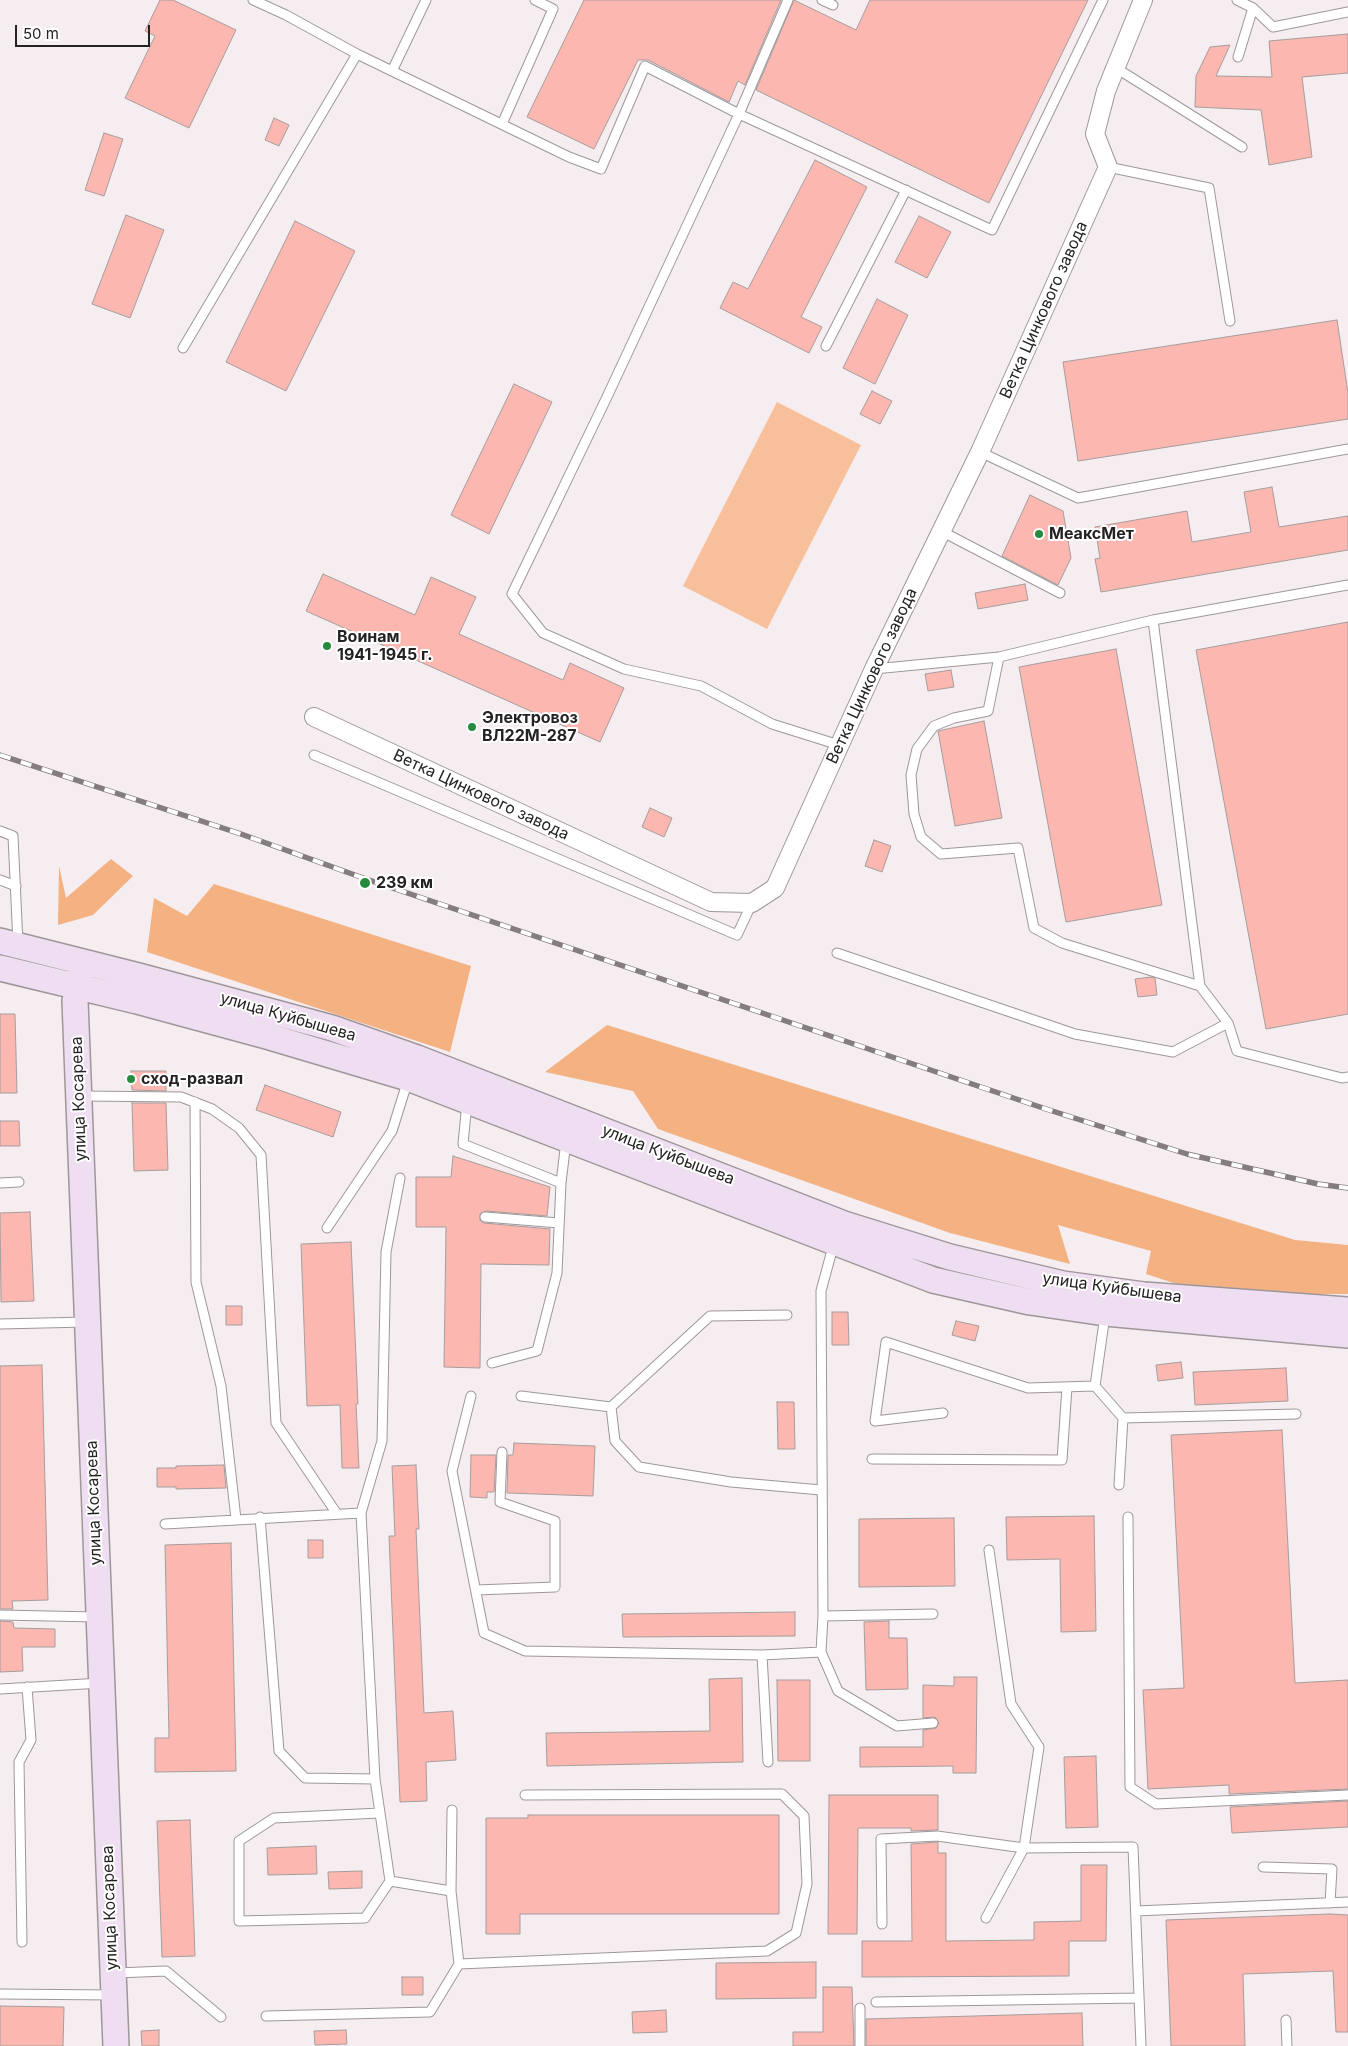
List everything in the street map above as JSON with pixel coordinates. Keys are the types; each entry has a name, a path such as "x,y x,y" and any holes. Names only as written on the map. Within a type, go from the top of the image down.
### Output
{"main road":[{"name":"улица Куйбышева","path":"9,944 332,1028 418,1058 839,1233 933,1280 1030,1302 1105,1313 1348,1335"},
{"name":"улица Косарева","path":"83,962 75,1001 116,2046"},
{"name":"улица Куйбышева","path":"0,968 270,1036 408,1078 566,1139 839,1233 1063,1284 1144,1295 1348,1310"}],"street":[{"path":"1108,167 1095,134 1106,91 1143,0"},
{"name":"Ветка Цинкового завода","path":"314,717 711,902 752,903 775,888 874,669 980,452 1108,167"}],"lane":[{"path":"253,0 286,15 357,54 569,157 601,169 645,66 739,114 992,230 1104,0"},
{"path":"392,70 426,0"},
{"path":"502,124 552,9 535,0"},
{"path":"788,0 739,114 598,416 512,594 543,633 624,669 701,686 772,724 839,745"},
{"path":"822,0 833,5"},
{"path":"1236,0 1252,8 1273,27 1348,12"},
{"path":"1238,57 1252,8"},
{"path":"183,348 357,54"},
{"path":"1116,68 1242,147"},
{"path":"1108,167 1210,188 1230,321"},
{"path":"826,346 906,190"},
{"path":"980,452 1078,498 1348,449"},
{"path":"941,531 1060,594"},
{"path":"874,669 1000,657 1154,620 1348,585"},
{"path":"1154,620 1200,986 1228,1023 1237,1051 1342,1078 1348,1077"},
{"path":"1000,657 988,711 954,718 934,726 918,749 911,775 914,814 921,836 941,854 1018,848 1034,928 1062,944 1200,986"},
{"path":"314,755 737,935 752,903"},
{"path":"0,831 13,836 16,886 9,944"},
{"path":"0,880 16,886"},
{"path":"838,953 1075,1034 1174,1052 1228,1023"},
{"path":"327,1228 392,1131 408,1078"},
{"path":"78,1096 181,1097 212,1108 239,1128 261,1155 276,1423 337,1514"},
{"path":"467,1101 463,1144 561,1183"},
{"path":"195,1102 196,1282 221,1386 236,1519"},
{"path":"492,1363 537,1351 557,1273 561,1183 566,1139"},
{"path":"380,1813 274,1818 239,1841 239,1921 365,1918 390,1881 380,1813 374,1779 361,1513 382,1441 386,1252 400,1178"},
{"path":"0,1183 20,1182"},
{"path":"485,1217 559,1223"},
{"path":"839,1233 822,1291 821,1490 823,1616 821,1652 838,1691 897,1726 933,1723"},
{"path":"1095,1386 1105,1313"},
{"path":"521,1396 611,1407 710,1316 787,1315"},
{"path":"0,1324 87,1322"},
{"path":"943,1413 875,1421 886,1342 1028,1388 1095,1386 1123,1418 1118,1485"},
{"path":"872,1458 1062,1460 1067,1386"},
{"path":"471,1396 452,1471 484,1633 525,1651 762,1655 821,1652"},
{"path":"611,1407 615,1441 639,1467 731,1482 821,1490"},
{"path":"1123,1418 1296,1414"},
{"path":"476,1590 555,1587 555,1520 500,1502 502,1452"},
{"path":"165,1524 260,1517 361,1513"},
{"path":"260,1517 279,1751 305,1778 374,1779"},
{"path":"1128,1517 1130,1787 1156,1804 1348,1795"},
{"path":"986,1918 1024,1848 1039,1747 1011,1704 990,1550"},
{"path":"823,1616 933,1614"},
{"path":"0,1615 99,1617"},
{"path":"762,1655 768,1762"},
{"path":"0,1689 101,1683"},
{"path":"22,1942 19,1762 31,1740 27,1687"},
{"path":"459,1964 766,1951 796,1933 807,1884 804,1816 782,1794 525,1795"},
{"path":"266,2016 430,2012 459,1964 451,1891 452,1810"},
{"path":"882,1924 881,1839 937,1836 1024,1848 1133,1847 1141,2046"},
{"path":"1262,1867 1332,1869 1330,1903"},
{"path":"390,1881 451,1891"},
{"path":"1136,1911 1348,1902"},
{"path":"0,1994 113,1984 166,1970 220,2017"},
{"path":"876,2002 1139,1998"},
{"path":"860,2008 860,2046"},
{"path":"1286,2020 1287,2046"}],"shaded area":[{"path":"777,402 861,445 767,629 683,586"},
{"path":"111,859 133,876 93,915 58,925 59,866 66,898"},
{"path":"214,884 471,966 450,1052 147,952 154,898 187,916"},
{"path":"607,1025 1295,1240 1348,1245 1348,1294 1207,1294 1146,1274 1151,1251 1058,1225 1070,1264 950,1233 658,1129 633,1091 545,1072"}],"building":[{"path":"160,0 173,0 236,30 189,128 125,98 155,36 145,31"},
{"path":"584,0 781,0 745,85 738,81 729,102 648,60 638,60 594,149 527,117"},
{"path":"794,0 856,30 870,0 1088,0 989,203 756,90"},
{"path":"1348,34 1348,73 1302,77 1312,157 1269,165 1261,110 1195,107 1196,76 1210,47 1230,45 1216,76 1272,77 1269,41"},
{"path":"274,118 289,125 279,146 265,140"},
{"path":"104,133 123,139 104,196 85,190"},
{"path":"815,160 867,187 801,317 822,327 809,353 720,308 733,282 748,289"},
{"path":"126,215 164,230 130,318 92,304"},
{"path":"919,216 951,232 927,278 895,262"},
{"path":"295,221 355,251 286,391 226,362"},
{"path":"877,299 908,315 875,384 843,368"},
{"path":"1337,320 1348,393 1348,419 1078,461 1063,362"},
{"path":"514,384 552,402 489,534 451,515"},
{"path":"872,391 892,401 880,424 860,414"},
{"path":"1272,487 1279,527 1348,516 1348,550 1101,592 1095,559 1100,558 1095,527 1187,511 1192,542 1251,532 1244,492"},
{"name":"МеаксМет","path":"1030,495 1063,511 1071,558 1058,585 1002,556"},
{"path":"323,574 415,615 431,577 476,597 459,634 563,680 570,663 624,688 600,742 306,611"},
{"path":"1025,584 1028,600 978,609 975,593"},
{"path":"1348,622 1348,1014 1266,1029 1196,650"},
{"path":"1116,649 1162,905 1066,922 1019,667"},
{"path":"951,670 954,687 928,691 925,674"},
{"path":"984,721 1002,818 955,826 938,731"},
{"path":"650,808 672,818 664,837 642,827"},
{"path":"874,840 891,846 882,872 865,866"},
{"path":"1155,978 1157,995 1138,997 1135,979"},
{"path":"0,1014 15,1014 17,1093 0,1093"},
{"path":"131,1071 166,1071 166,1091 132,1090"},
{"path":"265,1085 341,1112 333,1137 256,1110"},
{"path":"132,1103 166,1103 168,1170 134,1171"},
{"path":"0,1121 19,1121 20,1146 0,1146"},
{"path":"453,1156 550,1187 547,1216 486,1211 480,1214 480,1220 484,1223 550,1229 549,1265 481,1264 480,1368 444,1367 446,1227 416,1227 416,1177 451,1177"},
{"path":"30,1212 34,1301 1,1302 0,1213"},
{"path":"351,1242 359,1468 342,1468 340,1405 307,1406 301,1244"},
{"path":"226,1306 242,1306 242,1325 226,1325"},
{"path":"832,1312 848,1312 849,1345 832,1345"},
{"path":"956,1321 979,1326 975,1341 952,1335"},
{"path":"1181,1362 1183,1378 1158,1381 1156,1365"},
{"path":"42,1365 48,1600 12,1601 13,1609 0,1609 0,1366"},
{"path":"1286,1368 1288,1401 1195,1405 1193,1372"},
{"path":"777,1402 794,1402 795,1449 778,1449"},
{"path":"1282,1430 1295,1683 1348,1680 1348,1789 1229,1794 1229,1785 1148,1789 1143,1690 1184,1688 1171,1435"},
{"path":"514,1443 595,1446 593,1496 507,1493 508,1455 513,1455"},
{"path":"471,1455 496,1455 494,1492 487,1492 487,1498 470,1497"},
{"path":"224,1465 226,1488 176,1489 176,1487 157,1487 157,1468"},
{"path":"416,1465 419,1529 416,1529 424,1713 453,1711 456,1760 426,1762 427,1801 400,1802 389,1536 395,1536 392,1466"},
{"path":"1094,1516 1096,1631 1061,1632 1060,1559 1007,1560 1006,1517"},
{"path":"954,1518 955,1586 859,1587 859,1519"},
{"path":"308,1540 323,1540 323,1558 308,1558"},
{"path":"231,1543 236,1771 155,1772 155,1738 169,1738 165,1545"},
{"path":"795,1612 795,1636 623,1637 622,1614"},
{"path":"0,1621 13,1622 14,1628 55,1629 55,1647 22,1647 23,1671 0,1672"},
{"path":"889,1621 889,1638 907,1638 908,1689 866,1690 864,1622"},
{"path":"954,1677 977,1677 976,1773 953,1773 953,1766 860,1767 860,1747 923,1747 923,1730 936,1728 939,1723 935,1717 923,1718 923,1685 954,1686"},
{"path":"742,1678 743,1762 547,1766 546,1733 710,1731 709,1679"},
{"path":"777,1680 810,1680 810,1761 778,1761"},
{"path":"1096,1756 1098,1827 1066,1828 1064,1757"},
{"path":"829,1795 938,1795 938,1830 911,1831 911,1828 858,1828 857,1934 828,1934"},
{"path":"1348,1801 1348,1827 1232,1833 1230,1807"},
{"path":"528,1815 779,1815 779,1914 520,1914 520,1934 486,1934 486,1818 528,1818"},
{"path":"190,1820 195,1956 162,1957 157,1821"},
{"path":"938,1842 938,1853 946,1853 946,1941 1034,1940 1034,1922 1081,1921 1081,1865 1107,1865 1106,1941 1069,1941 1069,1976 862,1977 862,1941 912,1941 911,1844"},
{"path":"316,1846 317,1874 268,1875 267,1848"},
{"path":"362,1871 362,1888 329,1889 328,1872"},
{"path":"1348,1915 1348,2032 1336,2032 1333,1971 1243,1974 1245,2046 1171,2046 1166,1920"},
{"path":"816,1962 816,1998 716,1999 716,1963"},
{"path":"402,1977 423,1977 423,1995 402,1995"},
{"path":"823,1987 852,1987 854,2046 793,2046 793,2032 823,2032"},
{"path":"0,2006 64,2007 63,2046 0,2046"},
{"path":"666,2010 667,2032 633,2033 632,2012"},
{"path":"1082,2013 1083,2046 866,2046 866,2019"},
{"path":"159,2030 159,2046 142,2046 141,2031"},
{"path":"346,2030 347,2044 315,2045 314,2031"}],"railway":[{"path":"0,755 241,834 366,879 1043,1108 1187,1154 1318,1184 1348,1188"}],"place":[{"name":"МеаксМет","path":"1039,534"},
{"name":"Воинам 1941-1945 г.","path":"327,646"},
{"name":"Электровоз ВЛ22М-287","path":"472,727"},
{"name":"239 км","path":"365,883"},
{"name":"сход-развал","path":"131,1079"}]}
